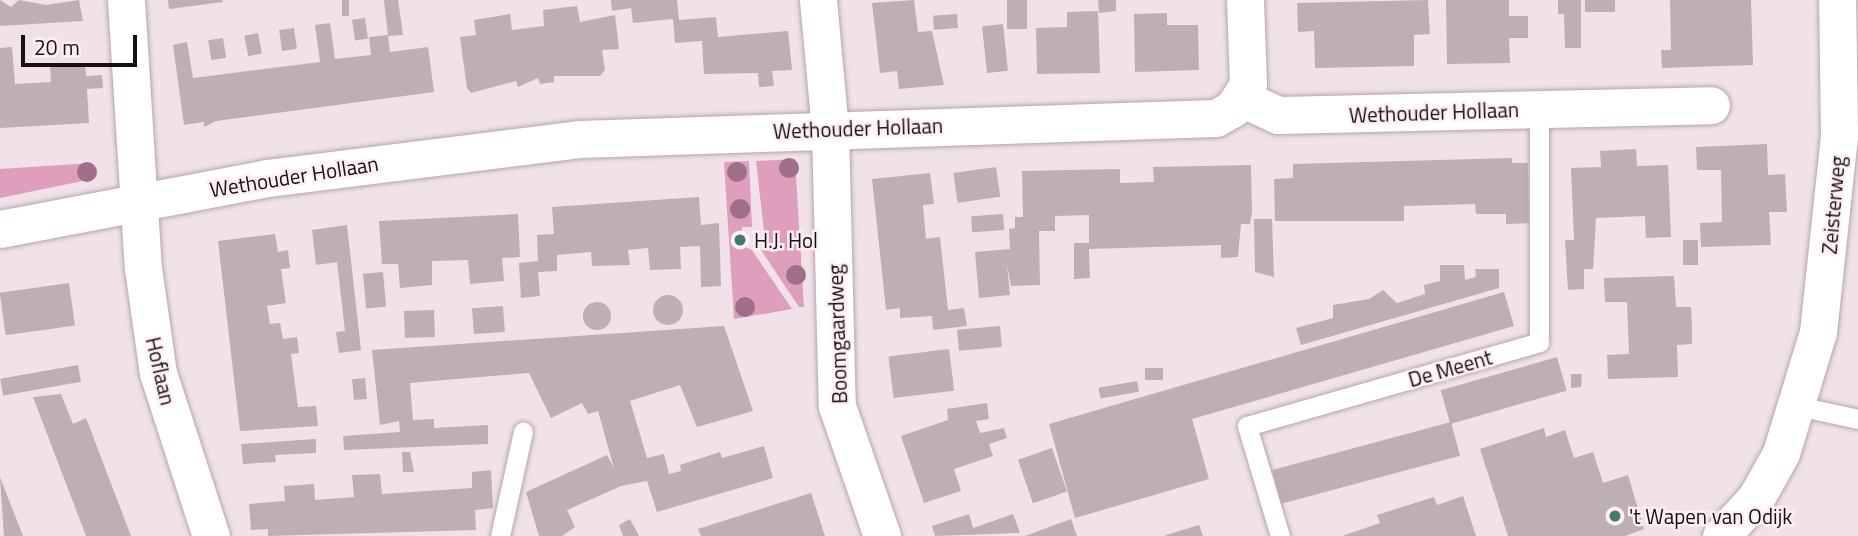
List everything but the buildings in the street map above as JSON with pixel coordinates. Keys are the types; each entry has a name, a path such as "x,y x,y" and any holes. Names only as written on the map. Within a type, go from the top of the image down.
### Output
{"street":[{"name":"Hoflaan","path":"126,0 139,201 158,373 211,536"},
{"name":"Boomgaardweg","path":"818,0 830,129 837,406 882,536"},
{"path":"1241,98 1250,69 1245,0"},
{"name":"Zeisterweg","path":"1721,536 1756,498 1798,406 1818,332 1830,250 1839,135 1838,0"},
{"name":"Wethouder Hollaan","path":"0,229 267,178 579,139 1216,118 1241,98 1278,115 1711,104"}],"lane":[{"name":"De Meent","path":"1280,536 1247,426 1539,342 1539,109"},
{"path":"1798,406 1858,419"},
{"path":"500,536 523,431"}],"shaded area":[{"path":"795,159 804,307 799,307 761,250 766,249 756,161"},
{"path":"749,161 752,227 742,227 742,236 733,242 752,250 792,309 734,319 724,162"},
{"path":"91,163 92,179 0,198 0,169"}],"place":[{"name":"H.J. Hol","path":"740,240"},
{"name":"'t Wapen van Odijk","path":"1615,516"}]}
